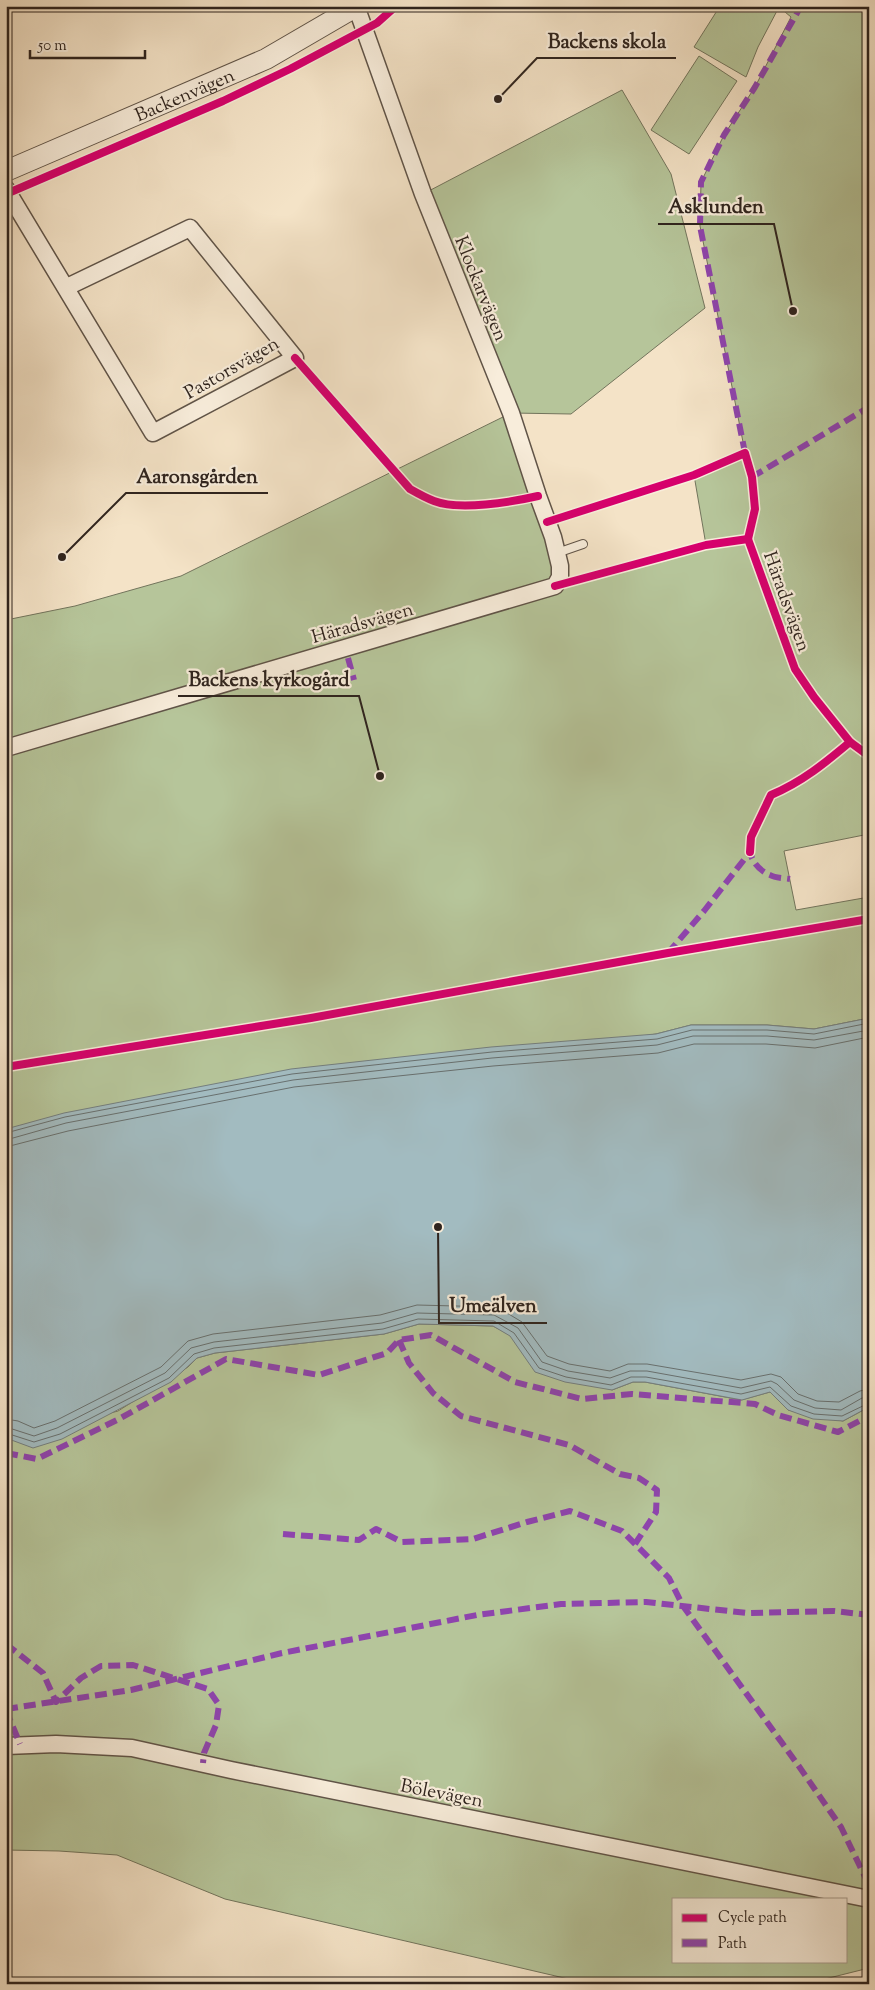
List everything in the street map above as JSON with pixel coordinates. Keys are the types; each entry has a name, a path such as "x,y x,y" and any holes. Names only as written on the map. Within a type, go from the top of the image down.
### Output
{"street":[{"name":"Backenvägen","path":"6,171 266,59 357,6"},
{"name":"Klockarvägen","path":"357,6 423,194 511,413 557,553 560,577 555,586"},
{"name":"Pastorsvägen","path":"6,189 67,287 153,433 295,358 190,228 67,287"},
{"name":"Häradsvägen","path":"6,748 555,586"},
{"name":"Bölevägen","path":"6,1746 56,1744 132,1748 231,1770 869,1899"}],"lane":[{"path":"557,553 583,544"}],"green space":[{"path":"720,6 869,6 869,834 784,851 796,910 869,897 869,1018 814,1029 767,1025 691,1025 656,1034 6,1129 6,620 75,606 181,576 511,413 423,194 622,90 671,174 705,308 571,414 512,413 538,496 556,585 706,545 694,475 745,452 700,226 701,182 724,135 755,87 791,17 779,7 758,47 746,77 694,47"},
{"path":"699,56 737,81 689,154 651,130"},
{"path":"419,1324 493,1326 612,1390 633,1382 645,1382 741,1400 770,1392 788,1410 843,1421 869,1407 869,1968 805,1984 590,1984 225,1899 117,1855 6,1850 6,1438 12,1439 118,1411 188,1367 197,1358 215,1353 384,1334"}],"water":[{"path":"869,1018 869,1407 843,1421 813,1419 788,1410 770,1392 742,1400 645,1382 633,1382 612,1390 565,1382 535,1372 510,1336 493,1326 419,1324 384,1334 215,1353 197,1358 171,1382 62,1439 33,1448 6,1438 6,1129 64,1113 291,1069 491,1047 656,1034 691,1025 767,1025 814,1029"}],"marked path":[{"path":"745,453 700,226 701,182 724,135 755,87 801,6"},
{"path":"752,477 869,407"},
{"path":"348,658 354,680"},
{"path":"750,847 751,856 762,871 774,877 790,879"},
{"path":"668,953 750,852"},
{"path":"6,1453 37,1459 119,1419 226,1359 319,1375 387,1353 399,1340 431,1335 515,1382 582,1399 632,1394 755,1404 778,1415 838,1432 869,1416"},
{"path":"399,1340 409,1363 433,1393 461,1416 569,1445 620,1474 639,1478 657,1490 656,1512 635,1544"},
{"path":"283,1534 359,1540 376,1529 402,1542 473,1539 570,1511 622,1531 669,1578 683,1606 841,1827 869,1885"},
{"path":"6,1709 131,1690 282,1653 477,1615 561,1604 646,1602 747,1613 834,1611 869,1615"},
{"path":"6,1644 43,1673 56,1702 81,1678 101,1666 133,1665 208,1689 219,1705 216,1725 204,1753 203,1763"},
{"path":"6,1710 20,1744"}],"cycle path":[{"path":"6,194 223,101 290,69 377,23 396,6"},
{"path":"295,358 413,491 434,501 457,505 500,503 538,496"},
{"path":"547,522 694,475 745,453 752,477 755,509 748,539"},
{"path":"555,586 706,545 748,539 795,669 814,697 850,742 869,756"},
{"path":"750,852 751,837 771,795 803,778 850,742"},
{"path":"6,1067 311,1018 668,953 869,919"}],"place":[{"name":"Backens skola","path":"498,99"},
{"name":"Asklunden","path":"793,311"},
{"name":"Aaronsgården","path":"62,557"},
{"name":"Backens kyrkogård","path":"380,776"},
{"name":"Umeälven","path":"438,1227"}]}
